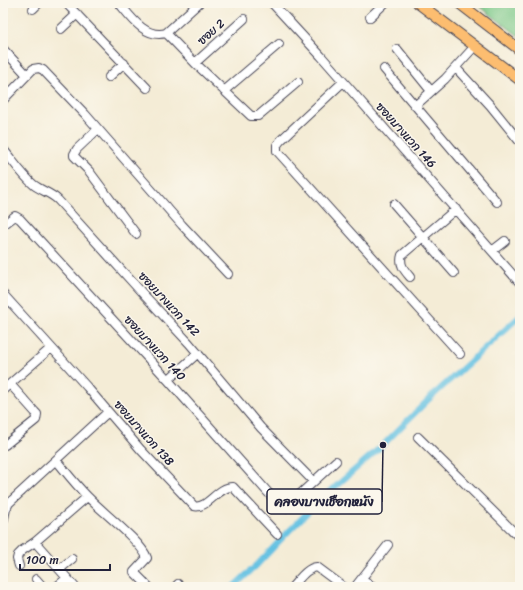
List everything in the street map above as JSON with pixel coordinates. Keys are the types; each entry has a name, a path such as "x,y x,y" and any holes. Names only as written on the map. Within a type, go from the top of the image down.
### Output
{"main road":[{"path":"418,3 520,80"},
{"path":"459,3 520,50"}],"street":[{"path":"66,3 147,88"},
{"path":"119,3 143,29 156,34 166,33 199,3"},
{"name":"ซอยบางแวก 146","path":"272,3 492,251 518,277"},
{"path":"370,17 385,3"},
{"path":"61,29 77,14"},
{"name":"ซอย 2","path":"195,63 244,19"},
{"path":"166,33 247,114 254,117 258,116 298,82"},
{"path":"224,91 279,44"},
{"path":"415,106 456,68 474,46"},
{"path":"3,49 27,75"},
{"path":"398,49 431,91"},
{"path":"109,77 124,63"},
{"path":"3,100 27,75 36,68 43,70 228,274"},
{"path":"456,68 520,142"},
{"path":"384,69 497,202"},
{"path":"343,82 281,140 277,145 277,151 460,354"},
{"path":"98,129 77,149 74,156 89,171 136,234"},
{"name":"ซอยบางแวก 142","path":"3,149 29,180 37,187 53,195 58,200 198,353 262,428 313,481"},
{"path":"394,204 454,273"},
{"path":"410,276 404,270 401,258 405,252 456,209"},
{"name":"ซอยบางแวก 140","path":"3,225 15,216 20,220 168,380 280,506 285,508 313,481"},
{"path":"492,251 505,241"},
{"name":"ซอยบางแวก 138","path":"3,294 141,450 194,506 198,507 204,504 223,489 228,486 233,486 277,534"},
{"path":"5,445 36,420 37,417 35,412 6,387 51,348"},
{"path":"168,380 198,353"},
{"path":"3,523 9,503 108,412"},
{"path":"418,438 520,538"},
{"path":"56,460 88,497 134,540 145,553 147,558 134,572 150,587"},
{"path":"313,481 336,461"},
{"path":"19,566 17,562 18,555 23,550 35,542 88,497"},
{"path":"35,542 75,587"},
{"path":"355,587 388,544"},
{"path":"60,569 72,559"},
{"path":"292,587 312,567 317,567 344,587"},
{"path":"36,578 43,587"},
{"path":"56,587 67,578"},
{"path":"362,578 372,587"}],"green space":[{"path":"475,3 515,3 520,6 520,37"}],"waterway":[{"path":"233,587 256,566 319,501 383,445 429,399 520,316"}],"place":[{"name":"คลองบางเชือกหนัง","path":"383,445"}]}
